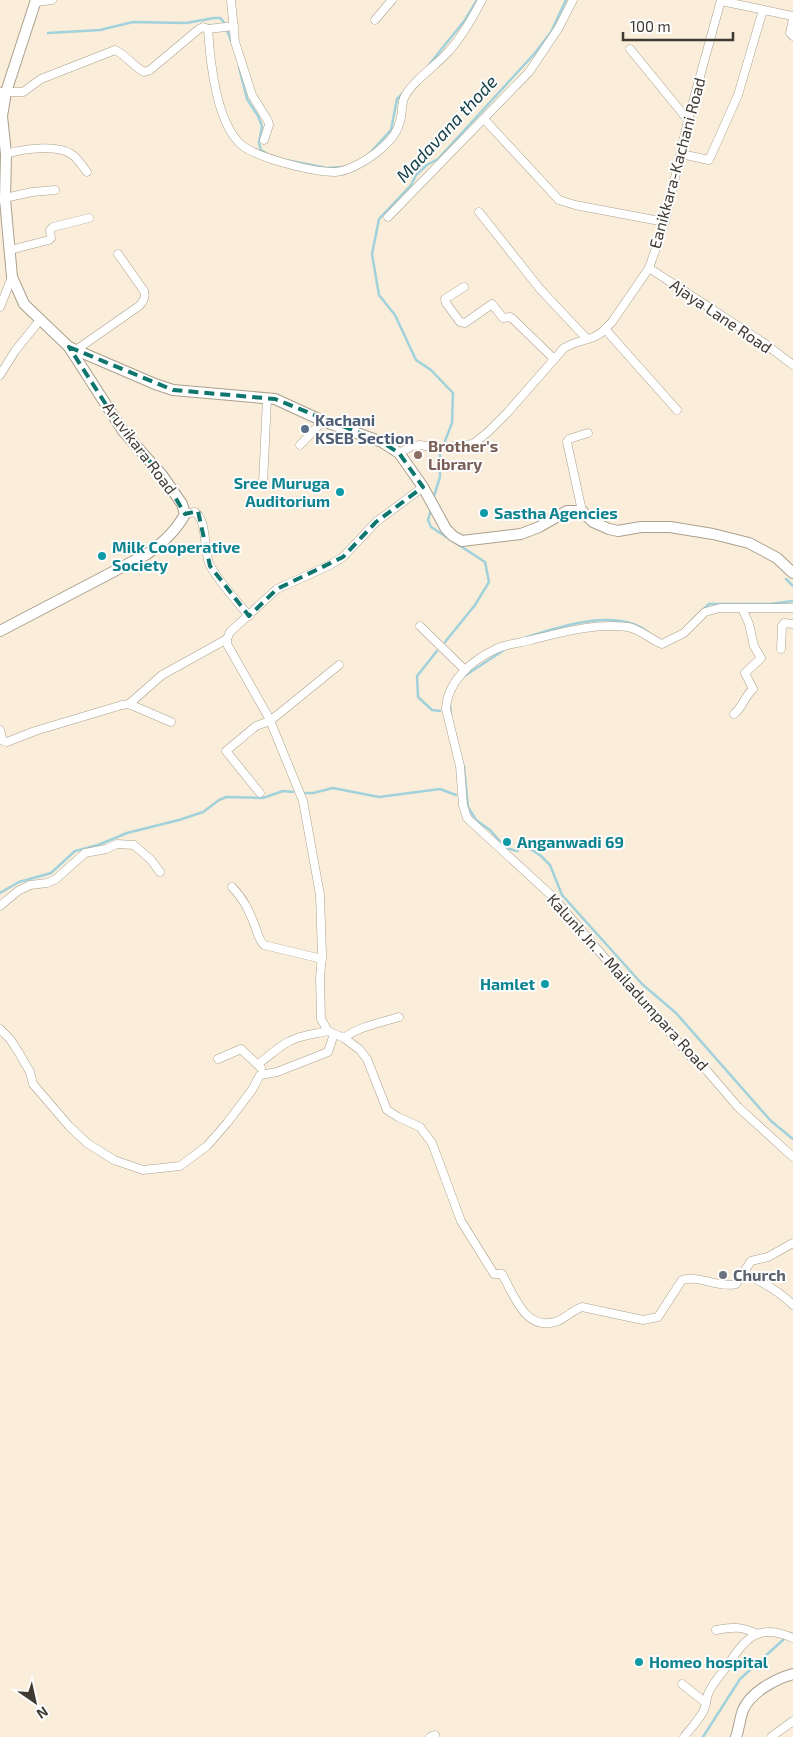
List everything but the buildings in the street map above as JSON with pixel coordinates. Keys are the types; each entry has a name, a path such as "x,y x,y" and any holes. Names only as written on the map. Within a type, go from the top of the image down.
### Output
{"main road":[{"path":"36,1 3,92 2,141 6,154 3,199 12,277 24,304 72,348 172,390 275,399 322,421 382,442 399,453 423,487 446,530 462,541 521,534 539,527 567,510 582,512 593,522 618,531 670,527 713,534 750,543 792,569"},
{"name":"Aruvikara Road","path":"0,631 147,554 172,533 185,514 182,504 162,475 123,430 72,348"},
{"path":"736,1737 743,1710 755,1695 766,1687 793,1674"}],"street":[{"path":"36,1 52,0"},
{"path":"231,0 235,42 252,95 269,125 264,140"},
{"path":"375,20 392,0"},
{"path":"208,29 213,76 230,131 244,146 265,157 318,170 336,172 350,168 374,154 393,138 398,129 404,98 429,69 449,51 482,0"},
{"path":"388,217 529,72 558,29 573,0"},
{"path":"721,1 793,17 790,30 793,36"},
{"name":"Eanikkara-Kachani Road","path":"399,453 412,446 420,445 437,448 473,444 507,413 564,348 594,337 612,322 649,268 665,222 682,154 688,120 721,1"},
{"path":"682,154 709,160 738,95 764,10"},
{"path":"3,92 23,92 42,78 115,50 144,72 150,70 195,32 204,27 208,29 234,26"},
{"path":"630,49 688,120"},
{"path":"484,119 559,200 575,205 665,222"},
{"path":"6,154 27,149 60,150 72,155 87,172"},
{"path":"3,199 32,192 55,190"},
{"path":"479,212 540,289 586,339"},
{"path":"10,250 49,240 51,238 50,230 53,227 89,218"},
{"path":"72,348 139,306 144,299 144,291 118,254"},
{"name":"Ajaya Lane Road","path":"649,268 764,343 793,366"},
{"path":"0,308 12,277"},
{"path":"464,287 445,299 460,322 465,323 492,304 503,318 510,317 513,319 554,359"},
{"path":"0,375 15,351 40,320"},
{"path":"605,329 677,410"},
{"path":"263,484 267,398"},
{"path":"300,445 322,421"},
{"path":"582,512 567,442 569,439 588,432"},
{"path":"260,1075 277,1072 328,1052 331,1033 321,1019 320,895 303,801 270,720 227,639 230,632 278,589 343,557 376,522 423,487"},
{"path":"185,514 196,512 198,514 202,522 210,566 249,616"},
{"path":"420,626 465,670 497,648 569,630 606,625 631,628 662,644 684,633 705,612 720,608 793,608"},
{"path":"734,714 739,710 743,700 752,689 746,673 761,658 754,646 749,624 742,608"},
{"path":"781,649 782,626 784,623 793,624"},
{"path":"129,704 162,676 227,639"},
{"path":"260,793 226,751 256,726 270,720 339,665"},
{"name":"Kalunk Jn. - Mailadumpara Road","path":"465,670 450,689 446,709 460,766 464,808 467,818 553,897 690,1056 708,1072 738,1107 793,1157"},
{"path":"0,730 2,740 7,742 35,731 129,704 171,722"},
{"path":"0,906 18,891 30,885 46,884 56,879 86,853 106,849 117,844 134,845 151,860 160,872"},
{"path":"232,887 242,896 260,940 264,944 322,959"},
{"path":"344,1038 368,1026 399,1017"},
{"path":"0,1029 10,1038 30,1072 33,1084 69,1126 87,1143 114,1160 143,1170 180,1166 207,1146 252,1090 260,1075 261,1068 258,1064 248,1058 241,1049 218,1059"},
{"path":"258,1064 296,1038 331,1033 344,1038 359,1049 367,1059 387,1110 420,1127 432,1143 461,1221 494,1274 502,1274 528,1318 539,1323 550,1323 564,1318 582,1307 643,1320 658,1317 682,1280 693,1278 717,1284 736,1284 750,1261 768,1257 793,1243"},
{"path":"743,1273 758,1279 793,1305"},
{"path":"716,1630 733,1627 746,1628 758,1634"},
{"path":"684,1737 703,1712 708,1692 747,1639 763,1632 776,1631 793,1638"},
{"path":"682,1684 706,1703"},
{"path":"772,1737 793,1721"}],"highlighted area":[{"path":"69,347 173,390 275,399 382,442 399,453 423,487 376,522 343,557 277,589 249,616 210,566 198,511 185,514 162,475 123,431"}],"waterway":[{"path":"428,66 465,20 477,0"},
{"name":"Madavana thode","path":"445,441 452,423 453,393 431,370 416,360 395,315 379,295 372,254 379,219 411,185 416,175 427,165 438,159 535,53 551,32 566,0"},
{"path":"48,33 100,30 133,22 186,23 220,18 232,43"},
{"path":"239,67 247,99 262,126 259,143 261,150 266,153"},
{"path":"369,154 391,130 397,99 406,90"},
{"path":"286,160 327,168 342,167"},
{"path":"433,499 440,477 440,454"},
{"path":"431,509 428,520 431,527 485,562 489,582 475,605 445,642"},
{"path":"786,579 793,586"},
{"path":"692,620 709,604 770,604 793,601"},
{"path":"524,638 570,625 604,620 620,621 635,625 648,632"},
{"path":"463,677 504,650"},
{"path":"437,651 417,676 418,697 432,710 440,711"},
{"path":"450,704 451,716"},
{"path":"462,762 468,807 476,820 490,830 506,848 517,851 524,845"},
{"path":"306,793 333,788 379,797 440,789 456,795"},
{"path":"0,893 19,882 51,873 75,851 98,845 127,833 203,812 226,797 263,798 283,791 293,792"},
{"path":"529,848 550,865 562,895 642,984 676,1013 771,1121 793,1139"},
{"path":"703,1737 740,1679 783,1640"}],"place":[{"name":"Kachani KSEB Section","path":"305,429"},
{"name":"Brother's Library","path":"418,455"},
{"name":"Sree Muruga Auditorium","path":"340,492"},
{"name":"Sastha Agencies","path":"484,513"},
{"name":"Milk Cooperative Society","path":"102,556"},
{"name":"Anganwadi 69","path":"507,842"},
{"name":"Hamlet","path":"545,984"},
{"name":"Church","path":"723,1275"},
{"name":"Homeo hospital","path":"639,1662"}]}
